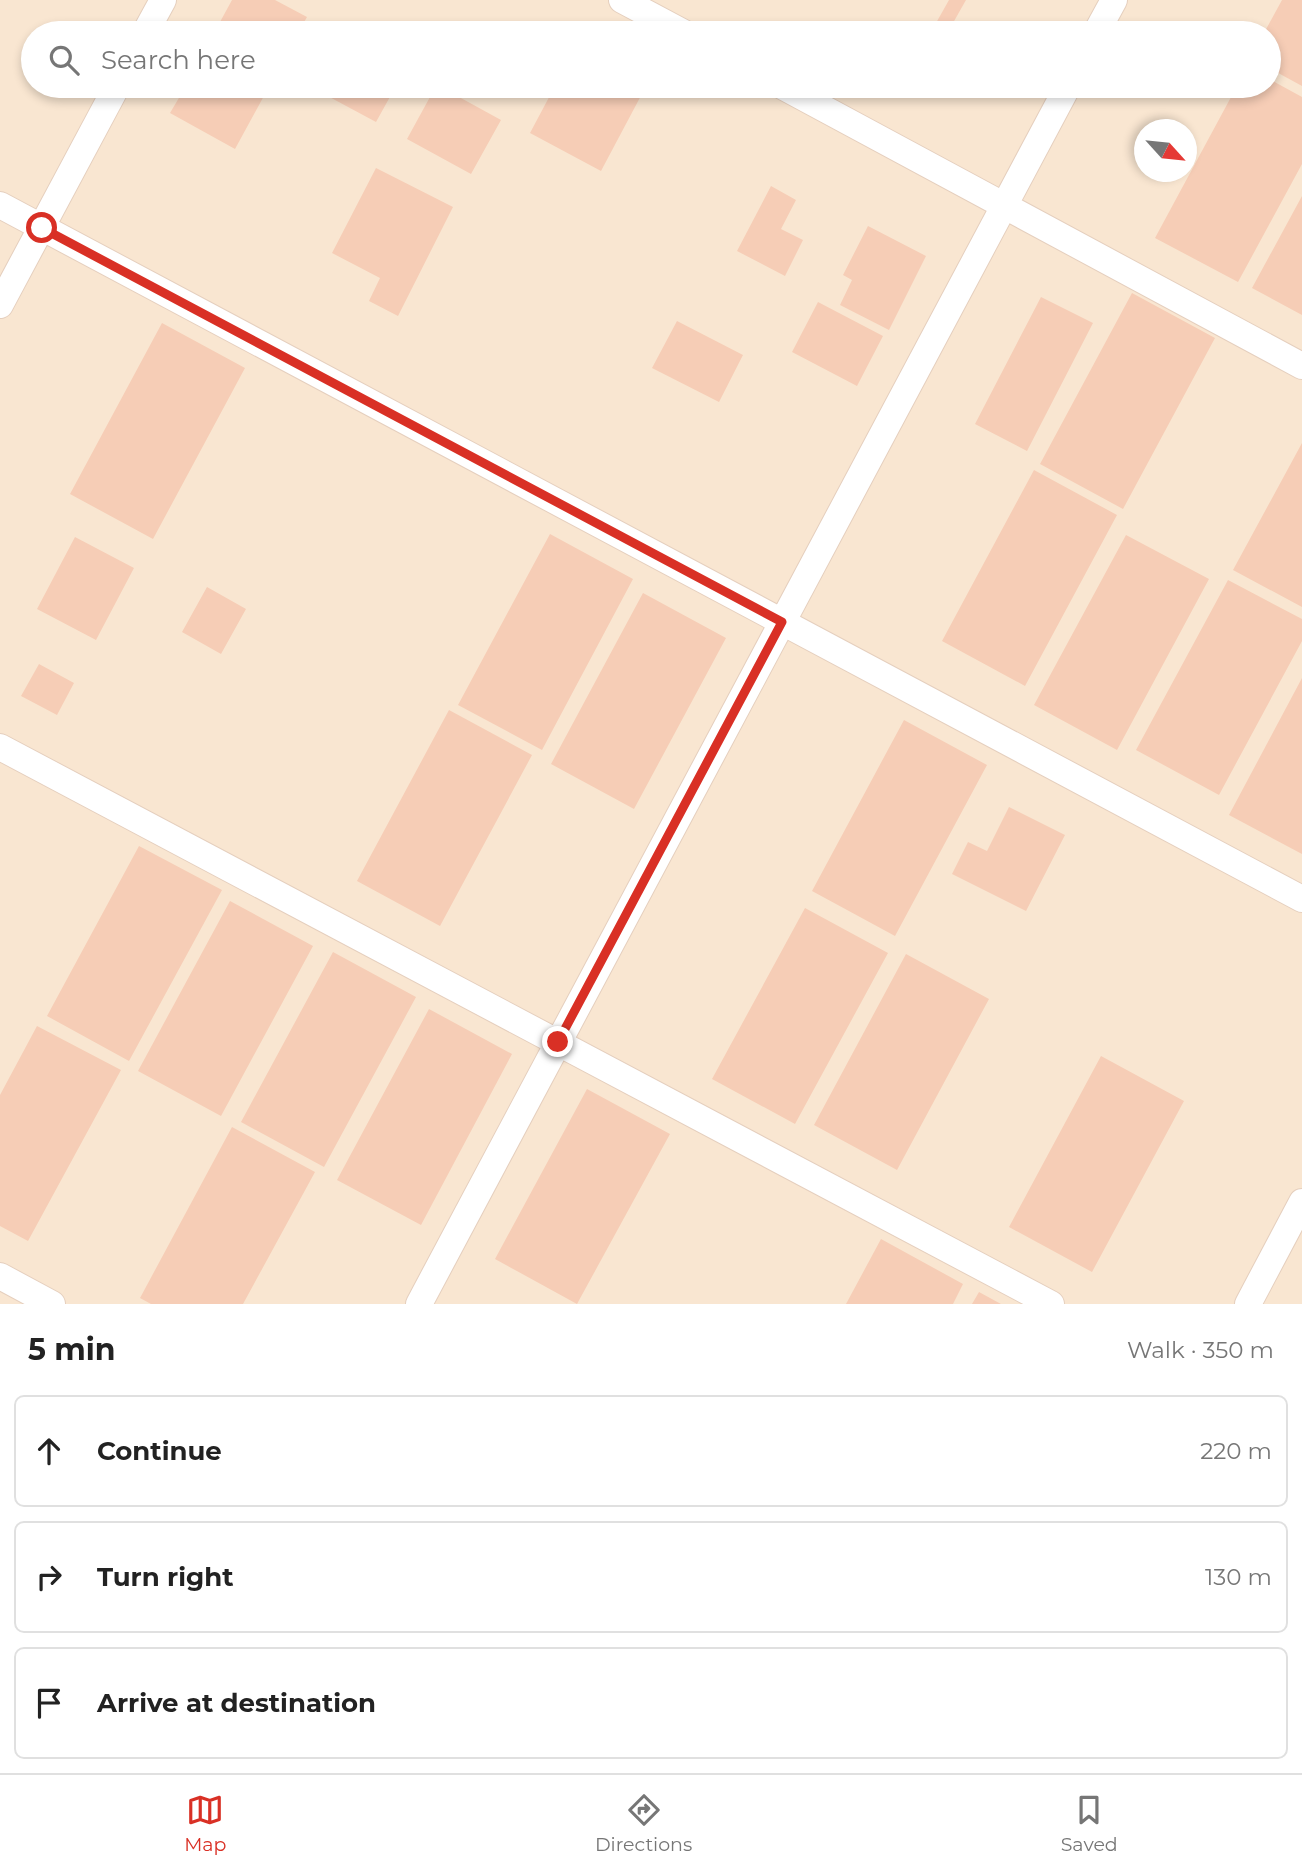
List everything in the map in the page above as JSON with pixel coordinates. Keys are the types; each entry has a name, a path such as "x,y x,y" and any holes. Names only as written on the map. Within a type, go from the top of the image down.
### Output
{"street":[{"path":"152,21 163,0"},
{"path":"622,0 661,21"},
{"path":"1103,21 1114,0"},
{"path":"0,305 111,98"},
{"path":"804,98 1302,366"},
{"path":"419,1304 1062,98"},
{"path":"0,205 1302,899"},
{"path":"0,747 1051,1304"},
{"path":"1248,1304 1302,1202"},
{"path":"0,1276 52,1304"}],"shaded area":[{"path":"0,0 1302,0 1302,1304 0,1304"}],"building":[{"path":"232,0 275,0 307,17 305,21 221,21"},
{"path":"949,0 966,0 954,21 937,21"},
{"path":"1282,0 1302,0 1302,86 1281,75 1281,21 1271,21"},
{"path":"1281,86 1302,97 1302,164 1238,282 1155,238 1185,182 1197,182 1197,160 1231,98 1281,98"},
{"path":"179,98 263,98 235,149 170,113"},
{"path":"331,98 389,98 376,122"},
{"path":"429,98 461,98 501,120 471,174 407,139"},
{"path":"549,98 640,98 601,171 530,133"},
{"path":"376,168 453,207 398,316 369,301 380,278 332,253"},
{"path":"771,186 796,200 781,229 803,240 785,276 737,251"},
{"path":"1302,196 1302,315 1252,288"},
{"path":"868,226 926,256 889,330 840,305 852,280 843,275"},
{"path":"1132,293 1215,338 1123,509 1040,464"},
{"path":"1041,297 1093,323 1027,451 975,424"},
{"path":"818,302 883,336 857,386 792,352"},
{"path":"677,321 743,355 719,402 652,368"},
{"path":"162,323 245,368 153,539 70,494"},
{"path":"1302,443 1302,607 1233,570"},
{"path":"1034,470 1117,515 1025,686 942,641"},
{"path":"550,534 633,579 542,750 458,705"},
{"path":"1126,535 1209,579 1117,750 1034,705"},
{"path":"75,537 134,568 96,640 37,609"},
{"path":"1228,580 1302,619 1302,641 1219,795 1136,750"},
{"path":"207,587 246,609 221,654 182,632"},
{"path":"643,593 726,638 634,809 551,764"},
{"path":"39,664 74,683 57,715 21,696"},
{"path":"1302,678 1302,854 1229,815"},
{"path":"449,710 532,755 440,926 357,881"},
{"path":"904,720 987,765 895,936 812,891"},
{"path":"1009,807 1065,835 1026,911 952,874 968,842 987,851"},
{"path":"139,846 222,890 129,1061 47,1016"},
{"path":"230,901 313,946 221,1116 138,1071"},
{"path":"805,908 888,953 795,1124 712,1079"},
{"path":"333,952 416,997 324,1167 241,1122"},
{"path":"906,954 989,999 897,1170 814,1125"},
{"path":"429,1009 512,1054 421,1225 337,1180"},
{"path":"37,1026 121,1070 28,1241 0,1226 0,1095"},
{"path":"1101,1056 1184,1101 1092,1272 1009,1227"},
{"path":"587,1089 670,1134 577,1304 495,1259"},
{"path":"232,1127 315,1172 243,1304 151,1304 140,1298"},
{"path":"881,1239 963,1284 953,1304 846,1304"},
{"path":"979,1292 1001,1304 972,1304"}],"route":[{"path":"42,228 782,622 558,1042"}]}
